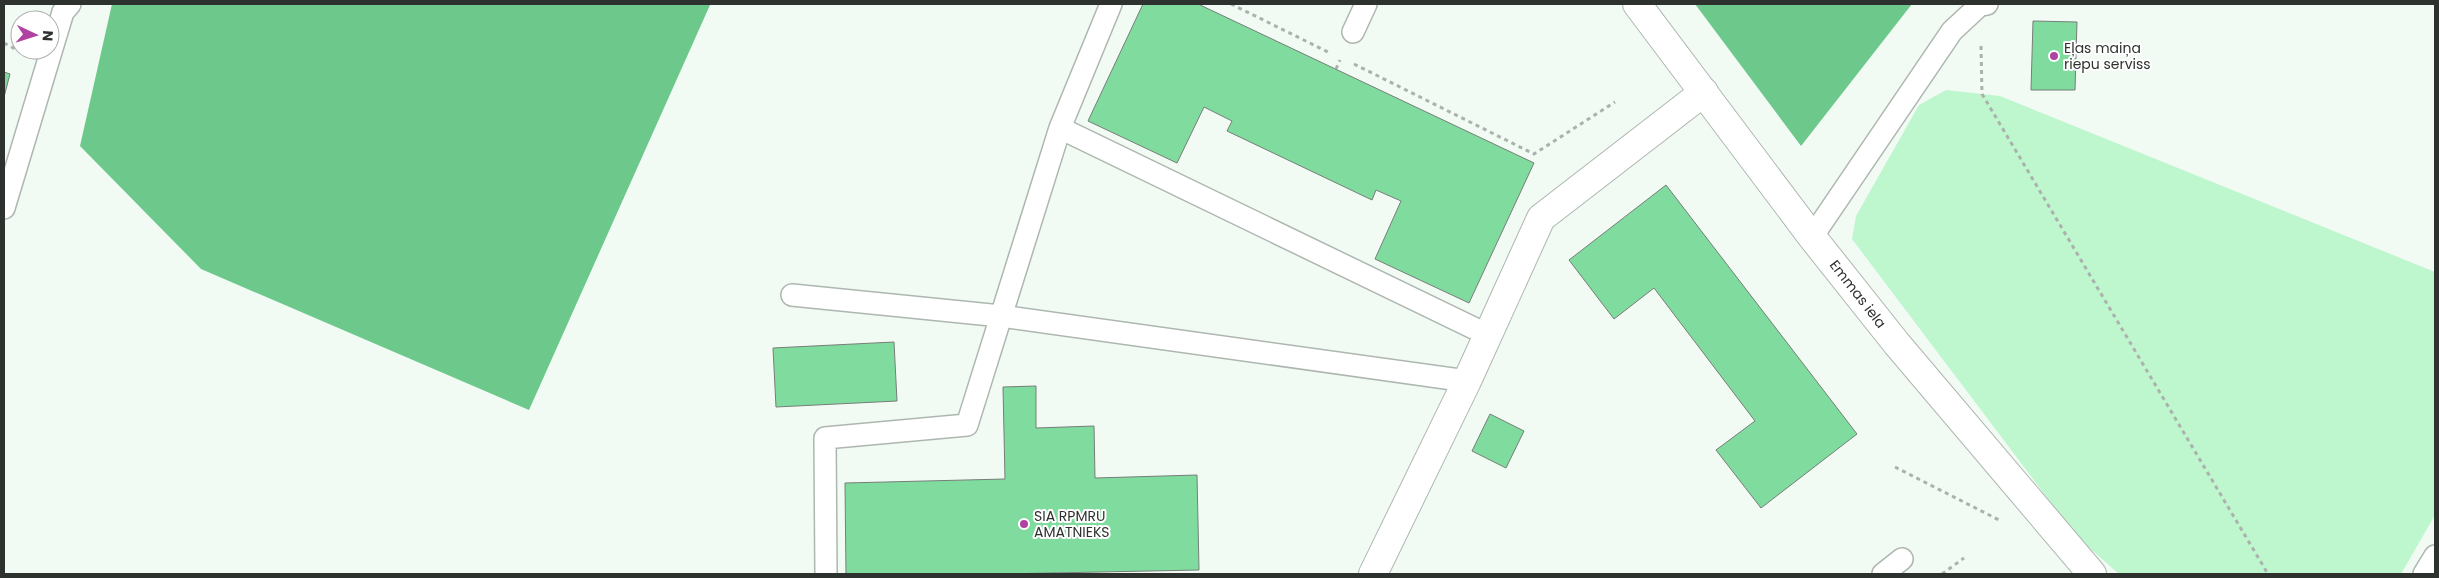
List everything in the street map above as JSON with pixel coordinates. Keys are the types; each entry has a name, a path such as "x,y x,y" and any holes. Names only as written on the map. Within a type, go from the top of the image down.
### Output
{"main road":[{"name":"Emmas iela","path":"1637,4 1812,237 1897,344 2092,574"},
{"path":"1373,574 1467,381 1540,218 1704,92"}],"lane":[{"path":"4,208 19,163 42,76 63,12 70,4"},
{"path":"826,574 825,438 966,425 1060,128 1111,4"},
{"path":"1353,32 1366,4"},
{"path":"1812,237 1952,31 1984,4"},
{"path":"1060,128 1488,335"},
{"path":"792,295 1001,316 1467,381"},
{"path":"2424,574 2435,556"},
{"path":"1883,574 1902,560"}],"path":[{"path":"1231,4 1342,58"},
{"path":"1984,4 1982,94 2268,574"},
{"path":"1350,62 1534,154 1614,102"},
{"path":"1896,467 2007,524"},
{"path":"1942,574 1964,558"}],"green space":[{"path":"112,4 710,5 529,410 201,269 80,146"},
{"path":"1695,4 1912,4 1801,146"},
{"path":"1946,90 2000,96 2435,272 2435,515 2401,574 2119,574 2076,536 1852,239 1856,216 1919,105"}],"building":[{"path":"1143,4 1198,4 1534,163 1469,303 1375,259 1401,201 1376,190 1372,200 1227,131 1232,121 1204,107 1177,163 1088,121"},
{"name":"Eļas maiņa riepu serviss","path":"2033,21 2077,22 2075,90 2031,90"},
{"path":"4,72 10,74 4,97"},
{"path":"1666,185 1857,434 1761,508 1716,450 1755,421 1654,288 1614,319 1569,260"},
{"path":"894,342 897,401 776,407 773,348"},
{"path":"1036,386 1036,428 1094,426 1095,478 1197,475 1199,570 1001,574 846,574 845,483 1005,479 1003,387"},
{"path":"1490,414 1524,431 1506,468 1472,451"}],"place":[{"name":"Eļas maiņa riepu serviss","path":"2054,56"},
{"name":"SIA RPMRU AMATNIEKS","path":"1024,524"}]}
